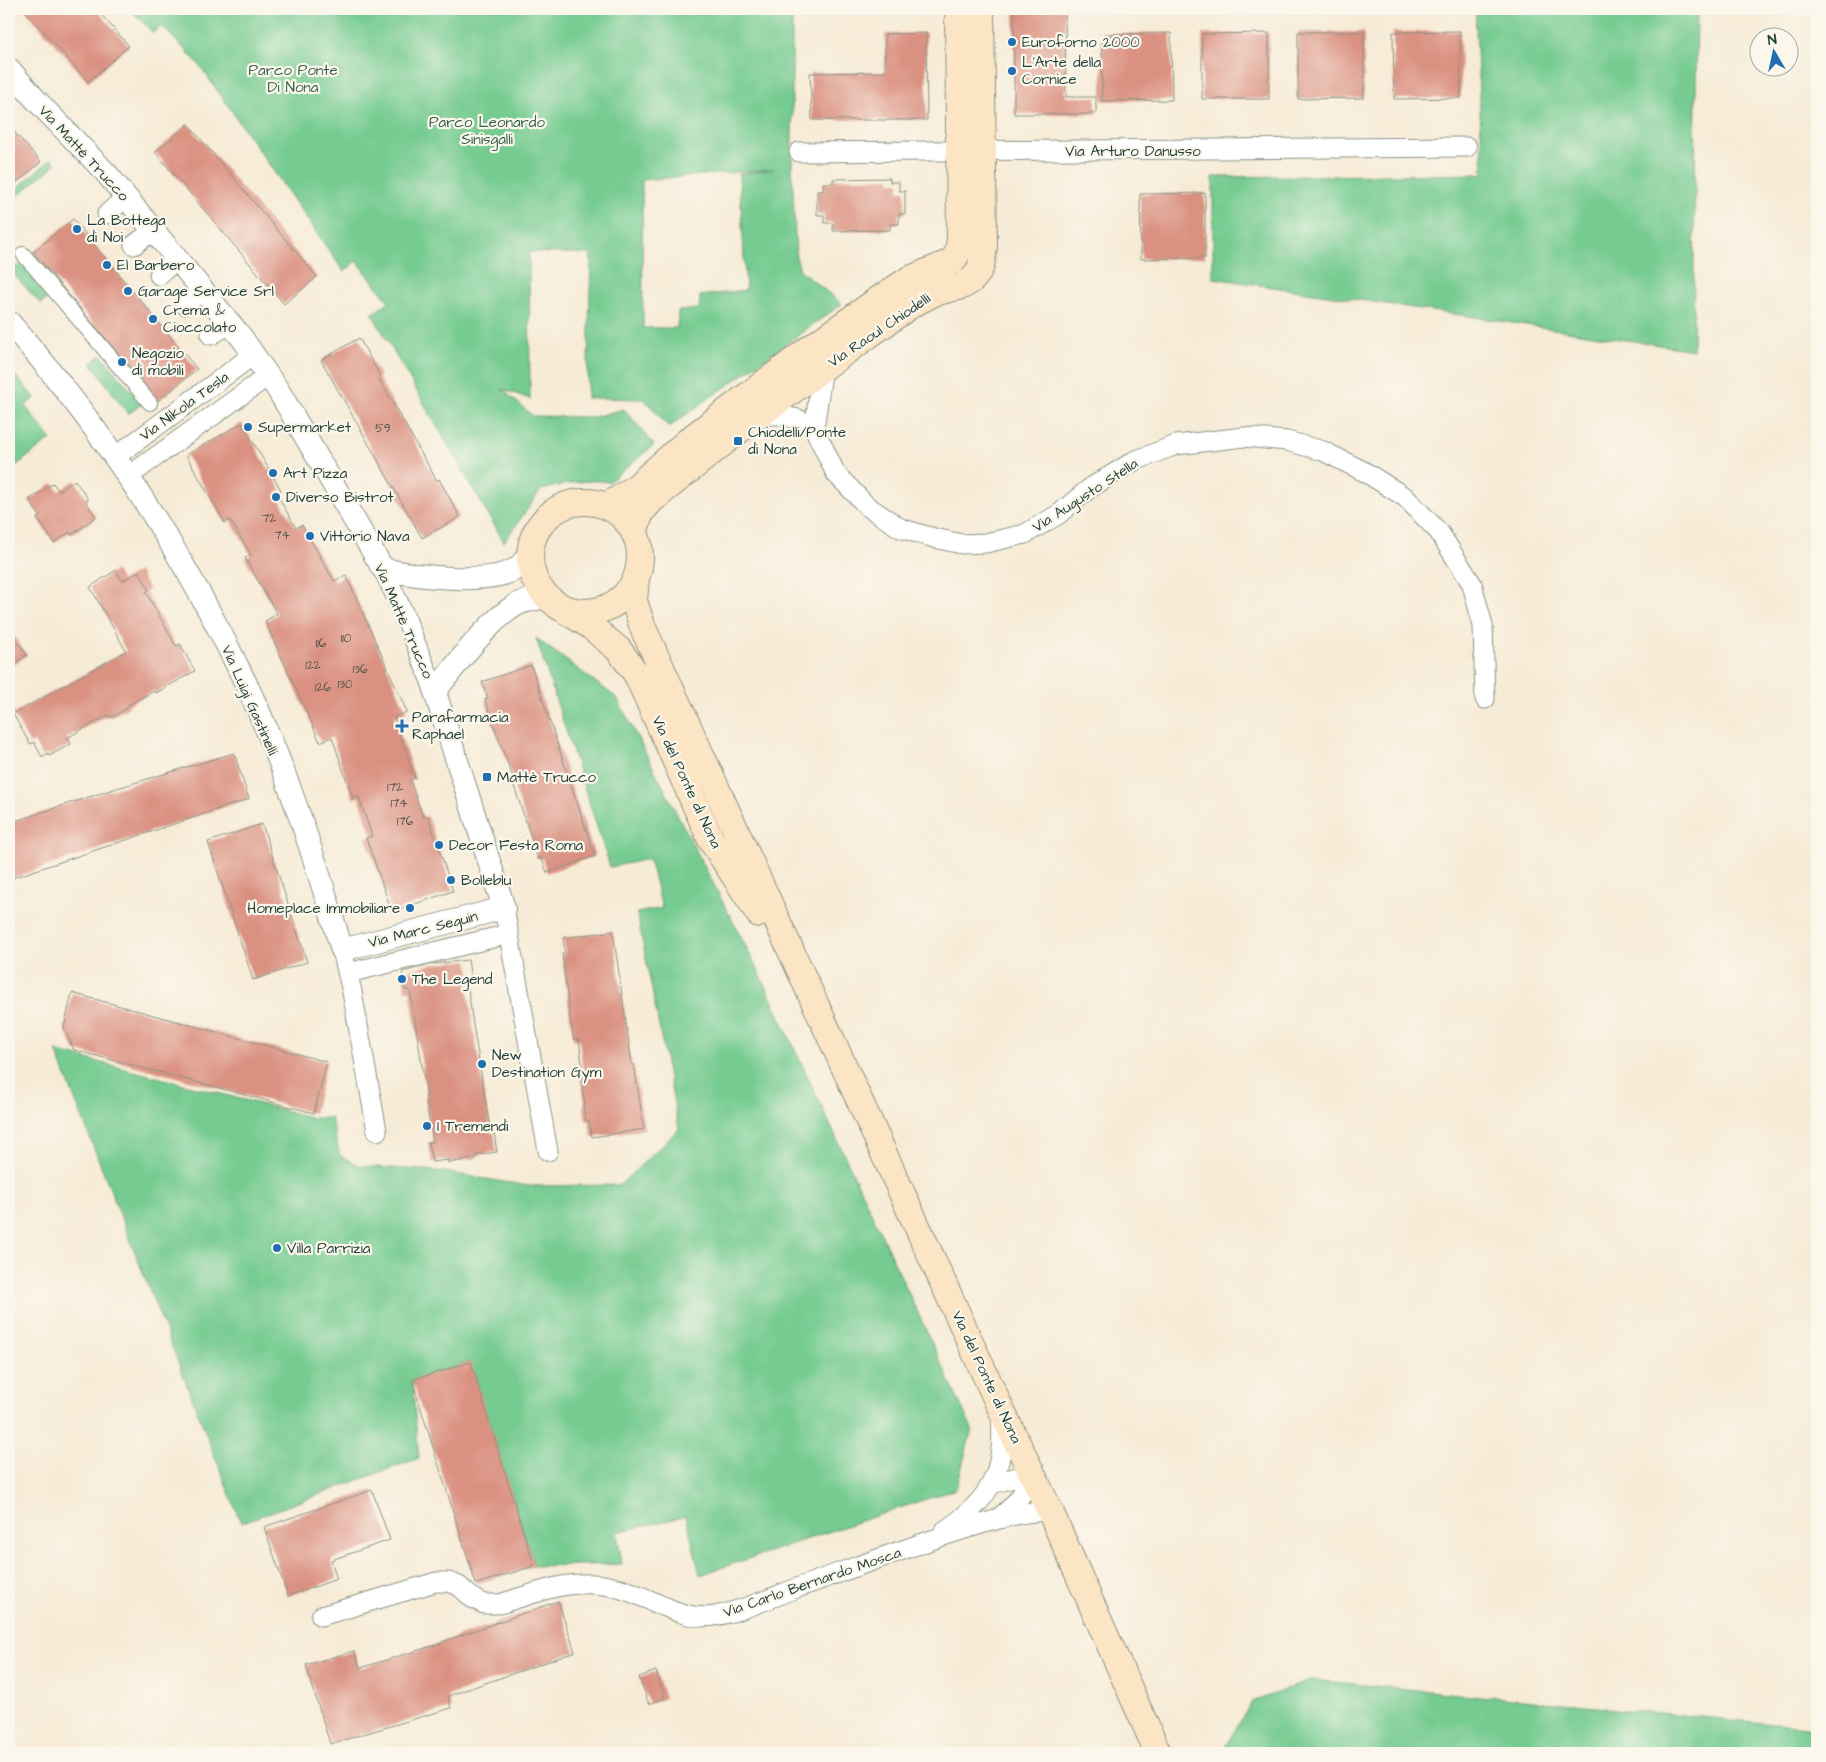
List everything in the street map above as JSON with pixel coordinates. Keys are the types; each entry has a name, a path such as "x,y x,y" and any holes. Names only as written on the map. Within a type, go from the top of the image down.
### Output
{"main road":[{"name":"Via Raoul Chiodelli","path":"634,533 641,512 654,499 760,415 911,305 934,293 962,286 972,280 977,274 981,266 984,248 971,152 958,9"},
{"name":"Via Raoul Chiodelli","path":"607,506 635,488 689,440 809,349 908,280 953,261 958,252 971,152 981,9"},
{"path":"577,502 592,502 607,506 623,517 634,533 639,548 640,563 636,578 628,591 617,602 603,609 588,612 573,611 552,601 536,584 530,569 529,553 532,538 539,525 550,514 563,506 577,502"},
{"name":"Via del Ponte di Nona","path":"636,578 634,601 639,619 1000,1407 1050,1511 1158,1753"},
{"name":"Via del Ponte di Nona","path":"552,601 589,625 619,650 637,675 711,840 814,1002"}],"street":[{"name":"Via Mattè Trucco","path":"9,69 107,174 231,323 278,390 383,569 404,614 435,692 504,908 548,1150"},
{"path":"9,93 36,100"},
{"name":"Via Arturo Danusso","path":"799,152 1467,147"},
{"path":"107,214 126,197"},
{"path":"134,245 154,230"},
{"path":"23,254 150,403"},
{"path":"159,275 178,259"},
{"path":"185,305 203,290"},
{"name":"Via Luigi Gastinelli","path":"9,322 36,353 129,476 192,580 249,691 269,737 300,819 342,950 377,1131"},
{"path":"211,335 231,323"},
{"name":"Via Nikola Tesla","path":"115,457 253,355"},
{"path":"760,415 780,415 798,419 814,428 823,368"},
{"name":"Via Nikola Tesla","path":"129,476 268,376"},
{"name":"Via Augusto Stella","path":"814,428 836,474 867,506 900,528 962,544 986,543 1024,534 1060,514 1090,488 1134,461 1176,445 1244,437 1286,441 1323,451 1365,472 1404,497 1440,532 1472,584 1483,626 1485,700"},
{"path":"383,569 410,574 465,578 501,575 518,568 529,553"},
{"path":"435,692 465,653 496,621 518,604 552,601"},
{"name":"Via Marc Seguin","path":"342,950 504,908"},
{"name":"Via Marc Seguin","path":"348,974 509,934"},
{"name":"Via Carlo Bernardo Mosca","path":"933,1539 972,1510 992,1484 1002,1448 1000,1407"},
{"path":"992,1484 1032,1473"},
{"name":"Via Carlo Bernardo Mosca","path":"994,1521 1009,1510 1019,1498 1032,1473"},
{"name":"Via Carlo Bernardo Mosca","path":"321,1616 427,1583 436,1582 454,1584 462,1588 477,1602 490,1605 500,1604 563,1585 595,1583 628,1590 688,1615 713,1616 769,1599 933,1539 1026,1513 1050,1511"}],"green space":[{"path":"130,9 792,9 792,167 796,257 800,270 842,304 669,427 644,399 587,398 591,254 529,252 530,399 502,389 533,416 594,417 624,409 654,445 609,482 583,481 541,490 504,542 372,314 389,302 357,261 344,272 198,63 162,26 153,33","holes":["774,169 739,174 746,290 700,296 699,309 678,311 677,328 643,328 642,180"]},
{"path":"1475,9 1697,9 1693,350 1213,278 1213,177 1483,174"},
{"path":"51,159 56,164 9,203 9,195"},
{"path":"23,262 52,295 41,304 11,272"},
{"path":"101,355 142,404 128,414 91,363"},
{"path":"9,368 35,398 25,406 51,439 9,471"},
{"path":"536,638 617,698 758,970 972,1429 956,1489 700,1575 686,1516 617,1532 622,1564 534,1566 470,1362 412,1380 419,1458 241,1523 56,1051 314,1118 331,1118 340,1156 361,1166 438,1171 529,1186 620,1185 679,1129 637,913 662,908 649,859 610,867"},
{"path":"1312,1680 1817,1728 1817,1753 1221,1753 1252,1702"}],"building":[{"path":"24,9 96,9 129,46 88,82"},
{"path":"1014,9 1065,9 1066,97 1096,97 1096,114 1014,114"},
{"path":"1460,31 1461,98 1394,99 1393,32"},
{"path":"1298,32 1364,32 1364,98 1298,99"},
{"path":"926,33 927,120 812,120 810,73 885,72 885,34"},
{"path":"1171,33 1172,100 1102,101 1102,41 1105,41 1105,34"},
{"path":"1269,33 1269,99 1202,99 1202,34"},
{"path":"188,124 317,277 284,304 155,152"},
{"path":"9,126 41,162 9,189"},
{"path":"890,178 890,182 899,182 899,191 905,191 905,214 899,214 899,224 890,224 890,230 833,231 833,223 824,223 824,215 817,215 817,191 823,191 823,183 833,183 833,179"},
{"path":"1205,193 1205,258 1141,259 1140,194"},
{"path":"73,219 197,369 158,401 33,252"},
{"path":"359,338 380,376 378,377 437,481 439,479 460,517 422,538 321,360"},
{"path":"242,423 281,490 276,493 296,528 302,525 334,581 346,575 407,712 394,717 415,778 410,780 423,817 428,816 453,891 392,912 366,838 372,836 359,797 353,799 332,737 320,742 265,621 277,614 245,558 251,555 230,520 225,523 186,455"},
{"path":"75,480 88,499 86,502 96,517 71,535 70,532 54,543 37,518 40,516 29,500 53,483 59,491"},
{"path":"116,570 122,581 139,571 149,590 146,592 176,646 180,644 195,671 156,693 154,691 128,705 129,707 110,718 108,715 67,738 71,744 49,756 48,753 42,757 34,742 30,744 13,714 126,651 90,587"},
{"path":"9,629 27,655 9,668"},
{"path":"531,665 595,856 547,873 542,858 538,859 511,777 513,777 485,699 488,698 482,682"},
{"path":"234,753 249,799 9,879 9,823"},
{"path":"262,824 307,962 253,980 208,842"},
{"path":"613,931 632,1065 634,1065 644,1129 592,1137 583,1105 585,1105 580,1073 583,1072 579,1039 574,1040 570,1018 562,954 565,954 563,938"},
{"path":"468,960 471,980 467,981 473,1025 491,1133 494,1133 497,1152 476,1155 477,1158 448,1163 448,1160 432,1162 428,1142 433,1142 425,1097 427,1097 410,990 405,990 402,972 433,964"},
{"path":"72,993 327,1062 314,1113 74,1050 64,1028"},
{"path":"471,1362 534,1566 476,1584 412,1380"},
{"path":"372,1490 390,1540 331,1560 337,1579 288,1596 264,1527"},
{"path":"558,1601 575,1652 448,1696 451,1708 330,1744 306,1665 354,1651 360,1668 442,1643"},
{"path":"656,1671 665,1698 649,1704 639,1677"}],"place":[{"name":"Euroforno 2000","path":"1012,42"},
{"name":"L’Arte della Cornice","path":"1012,71"},
{"name":"La Bottega di Noi","path":"77,229"},
{"name":"El Barbero","path":"107,265"},
{"name":"Garage Service Srl","path":"128,291"},
{"name":"Crema & Cioccolato","path":"153,319"},
{"name":"Negozio di mobili","path":"122,362"},
{"name":"Supermarket","path":"248,427"},
{"name":"Chiodelli/Ponte di Nona","path":"738,441"},
{"name":"Art Pizza","path":"273,473"},
{"name":"Diverso Bistrot","path":"276,497"},
{"name":"Vittorio Nava","path":"310,536"},
{"name":"Parafarmacia Raphael","path":"402,726"},
{"name":"Mattè Trucco","path":"487,777"},
{"name":"Decor Festa Roma","path":"439,845"},
{"name":"Bolleblu","path":"451,880"},
{"name":"Homeplace Immobiliare","path":"410,908"},
{"name":"The Legend","path":"402,979"},
{"name":"New Destination Gym","path":"482,1064"},
{"name":"I Tremendi","path":"427,1126"},
{"name":"Villa Parrizia","path":"277,1248"}],"park label":[{"name":"Parco Ponte Di Nona","path":"293,78"},
{"name":"Parco Leonardo Sinisgalli","path":"487,130"}]}
